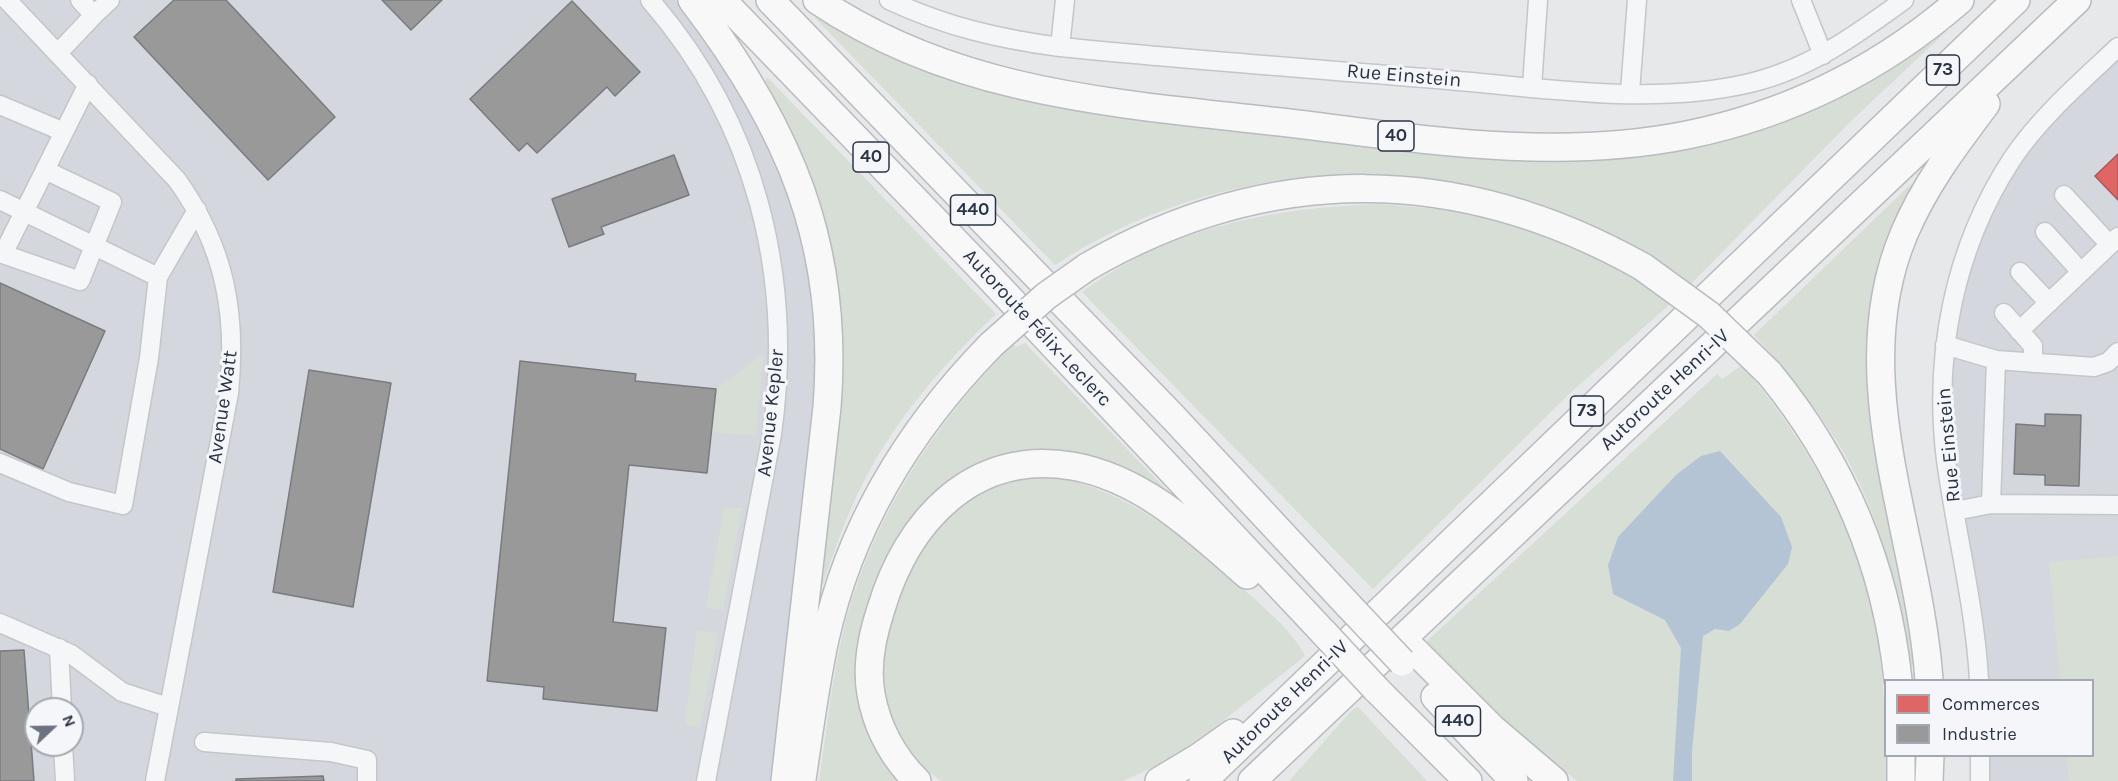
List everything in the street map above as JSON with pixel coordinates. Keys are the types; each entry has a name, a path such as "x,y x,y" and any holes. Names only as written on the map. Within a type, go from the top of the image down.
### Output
{"highway":[{"path":"692,0 748,80 788,155 812,226 828,304 830,356 827,398 785,781"},
{"name":"Autoroute Félix-Leclerc","path":"722,0 886,173 976,263 1320,629"},
{"name":"Autoroute Félix-Leclerc","path":"770,0 1173,417 1408,656"},
{"name":"40","path":"817,0 865,30 914,52 981,77 1026,89 1418,139 1545,147 1662,140 1730,125 1776,110 1831,87 1876,63 1960,0"},
{"path":"1750,256 1949,41 1991,0"},
{"name":"Autoroute Henri-IV","path":"1203,781 2016,0"},
{"name":"Autoroute Henri-IV","path":"1252,781 2078,0"},
{"path":"1929,679 1920,602 1884,413 1880,358 1885,299 1895,257 1922,197 1956,144 2033,42"},
{"path":"802,781 825,638 855,545 884,484 914,434 950,389 991,345 1046,296 1087,267 1156,231 1229,206 1286,195 1376,189 1451,196 1510,209 1566,228 1644,267 1709,315 1768,373 1791,400 1826,452 1867,538 1888,613 1898,679"},
{"path":"918,781 887,742 875,711 869,678 877,622 891,580 920,528 947,499 974,480 988,474 1003,469 1046,463 1090,470 1126,484 1179,517 1255,581 1320,629"},
{"name":"40","path":"1320,629 1385,697"},
{"path":"1408,656 1554,781"},
{"name":"440","path":"1408,656 1514,781"},
{"path":"1159,781 1199,757 1304,682"},
{"path":"1385,697 1447,781"},
{"name":"440","path":"1385,697 1468,781"},
{"path":"1269,781 1331,706"},
{"path":"1901,757 1901,781"},
{"path":"1929,781 1930,757"}],"street":[{"name":"Avenue Watt","path":"7,0 166,166 197,210 214,246 225,280 231,318 232,357 225,414 155,781"},
{"path":"80,0 94,15"},
{"path":"58,53 110,0"},
{"name":"Avenue Kepler","path":"650,0 696,62 735,134 754,184 765,223 778,304 779,380 772,434 706,781"},
{"name":"Rue Einstein","path":"889,0 975,33 1060,47 1532,87 1689,93 1721,89 1784,73 1853,38 1904,0"},
{"path":"1060,47 1065,0"},
{"path":"1532,87 1538,0"},
{"path":"1630,92 1637,0"},
{"path":"1801,0 1822,55"},
{"name":"Rue Einstein","path":"1979,679 1971,597 1946,461 1941,403 1947,326 1967,249 1986,207 2013,158 2066,96 2118,47"},
{"path":"45,170 112,202 96,246 80,280 2,253 88,84"},
{"path":"0,105 64,132"},
{"path":"2019,331 2114,241 2064,195"},
{"path":"0,200 158,277"},
{"path":"0,463 69,492 123,505 149,358 158,277 197,210"},
{"path":"2045,232 2081,272"},
{"path":"2020,272 2049,303"},
{"path":"2004,313 2033,346 2033,363"},
{"path":"1945,345 1996,360 2094,368 2108,362 2118,352"},
{"path":"1991,504 1996,360"},
{"path":"1955,511 1991,504 2118,505"},
{"path":"0,623 71,654 122,692 168,707"},
{"path":"59,648 61,697"},
{"path":"204,742 331,752 367,760 367,781"},
{"path":"64,757 65,781"},
{"path":"1980,757 1980,781"}],"shaded area":[{"path":"0,0 677,0 700,29 752,109 782,174 803,244 809,285 816,358 811,434 774,781 0,781"},
{"path":"820,13 917,66 960,83 1004,95 1072,107 1625,157 1944,29 1947,31 1852,120 1691,284 1618,238 1541,205 1459,184 1376,175 1293,179 1210,195 1131,224 1055,265 815,18"},
{"path":"2118,47 2118,781 1980,781 1980,757 2094,757 2094,679 1979,679 1946,461 1946,326 2013,158"},
{"path":"768,78 996,314 934,379 897,426 881,451 848,516 818,599 841,376 760,84"},
{"path":"1911,184 1916,188 1876,281 1868,327 1868,382 1916,665 1910,665 1890,568 1875,522 1856,476 1822,419 1754,335"},
{"path":"1379,204 1471,215 1532,231 1621,270 1670,304 1568,395 1373,589 1082,292 1150,251 1223,225 1300,210"},
{"path":"1025,343 1183,507 1104,466 954,481 860,657 905,781 819,781 831,693 841,641 852,599 885,518 906,480 955,409 1013,344 1016,347"},
{"path":"764,353 756,436 711,432 716,389"},
{"path":"1742,365 1761,389 1798,439 1814,466 1829,492 1854,549 1871,603 1880,653 1887,781 1577,781 1499,714 1426,642 1717,374 1722,379"},
{"path":"1053,476 1109,494 1160,522 1206,556 1273,616 1288,631 1305,656 1214,728 1166,761 1123,781 941,781 911,754 899,737 891,718 885,690 884,661 888,630 907,570 922,544 941,520 963,502 985,490 1006,483"},
{"path":"724,508 742,508 723,610 706,608"},
{"path":"2118,556 2118,781 2069,781 2066,757 2094,757 2094,679 2060,679 2049,562"},
{"path":"697,630 718,633 700,728 685,724"},
{"path":"1358,707 1427,781 1289,781 1352,710"}],"water":[{"path":"1720,451 1781,517 1792,547 1788,564 1740,624 1729,631 1715,629 1703,636 1692,751 1692,781 1673,781 1681,648 1665,620 1613,594 1608,565 1618,537 1676,475 1701,456"}],"building: Commerces":[{"path":"2118,154 2118,200 2095,176"}],"building: Industrie":[{"path":"174,0 226,0 335,117 268,180 134,37"},
{"path":"382,0 442,0 411,30"},
{"path":"572,1 640,72 615,96 607,87 537,153 527,143 519,151 470,99"},
{"path":"674,155 689,195 601,227 604,234 569,247 552,199"},
{"path":"0,283 105,331 43,469 0,449"},
{"path":"520,361 636,374 635,381 716,389 707,473 629,465 613,622 666,628 657,711 543,699 544,687 487,681"},
{"path":"309,370 391,383 353,607 273,592"},
{"path":"2045,414 2081,415 2079,486 2045,485 2045,475 2014,474 2016,424 2045,426"},
{"path":"24,650 28,697 24,697 24,757 32,757 34,781 0,781 0,651"},
{"path":"323,776 324,781 236,781 236,779"}]}
